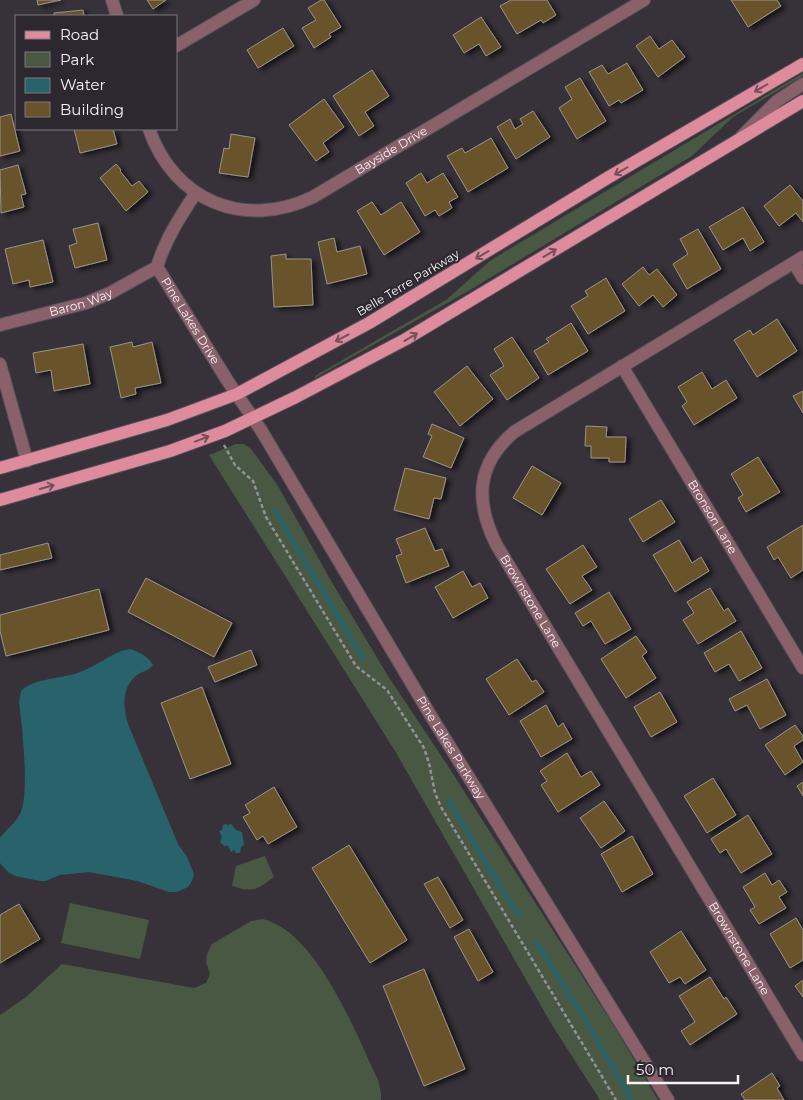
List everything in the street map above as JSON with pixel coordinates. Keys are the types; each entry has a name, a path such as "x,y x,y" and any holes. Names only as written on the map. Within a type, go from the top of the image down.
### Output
{"main road":[{"name":"Belle Terre Parkway","path":"0,468 167,420 237,394 369,323 609,177 803,64"},
{"path":"0,500 170,451 225,431 304,394 406,340 803,101"}],"street":[{"path":"112,0 117,15"},
{"path":"178,45 254,0"},
{"name":"Bayside Drive","path":"149,130 157,149 169,168 195,194 214,202 253,210 281,209 306,201 644,0"},
{"path":"739,139 777,101 803,84"},
{"name":"Pine Lakes Drive","path":"195,194 172,231 156,267 237,394"},
{"path":"798,260 803,278"},
{"name":"Brownstone Lane","path":"798,260 522,427 500,445 493,454 485,474 481,493 484,513 496,544 803,1056"},
{"name":"Baron Way","path":"0,325 99,298 128,284 156,267"},
{"path":"0,364 26,461"},
{"name":"Bronson Lane","path":"622,366 803,668"},
{"name":"Pine Lakes Parkway","path":"237,394 253,417 431,716 668,1100"}],"path":[{"path":"224,445 235,465 253,481 266,517 356,666 387,690 424,748 430,763 435,793 451,826 616,1100"}],"green space":[{"path":"803,73 803,76 733,117 692,156 470,290 315,378 315,376 446,300 491,260"},
{"path":"236,444 244,444 251,449 278,486 330,579 388,676 446,763 614,1026 658,1100 600,1100 552,1025 395,751 209,455"},
{"path":"265,856 274,877 263,885 250,890 232,886 236,866"},
{"path":"70,903 149,920 140,959 61,943"},
{"path":"263,919 283,928 301,943 332,987 378,1080 381,1100 0,1100 0,1015 26,997 62,964 194,988 206,983 210,974 206,962 207,954 212,944 251,921"}],"water":[{"path":"130,649 149,659 153,665 150,669 137,675 128,686 124,704 128,724 178,844 187,857 194,874 192,881 188,887 177,892 169,892 137,881 89,872 60,875 46,881 15,876 8,872 0,863 0,838 18,817 23,805 25,776 19,702 21,691 40,681 80,672 117,653"},
{"path":"226,824 231,824 236,830 242,832 244,845 241,847 240,853 236,853 234,850 231,852 228,846 224,846 220,842 222,837 219,831"}],"building":[{"path":"37,0 61,0 38,5"},
{"path":"147,0 166,0 153,9"},
{"path":"324,0 341,27 329,34 331,37 314,48 302,28 316,20 308,8"},
{"path":"511,0 547,0 556,15 543,23 541,20 517,34 500,6"},
{"path":"731,0 777,0 781,6 748,27"},
{"path":"83,10 84,15 54,15 54,13"},
{"path":"481,17 501,47 486,56 479,44 464,53 453,35"},
{"path":"283,28 294,46 258,68 247,50"},
{"path":"650,36 659,49 672,40 685,57 658,77 636,46"},
{"path":"627,63 643,90 621,103 619,100 609,106 589,72 602,65 608,74"},
{"path":"372,70 389,96 365,112 374,126 359,136 333,96"},
{"path":"580,78 606,121 577,139 559,108 572,99 565,87"},
{"path":"324,99 344,127 323,143 329,152 316,161 289,125"},
{"path":"533,111 550,137 516,159 497,127 510,119 515,129 523,124 520,119"},
{"path":"11,114 20,151 0,156 0,117"},
{"path":"74,130 113,130 117,144 80,153"},
{"path":"231,134 255,138 248,177 219,173 224,148 229,149"},
{"path":"491,138 508,168 468,192 447,156 462,148 465,153"},
{"path":"116,164 132,186 139,181 148,192 126,211 100,178"},
{"path":"18,165 26,194 21,195 24,207 1,213 0,170"},
{"path":"421,173 427,183 443,173 458,197 449,202 452,208 439,216 435,210 425,216 406,183"},
{"path":"790,185 803,201 803,222 796,213 779,226 764,206"},
{"path":"372,202 381,215 401,202 420,232 384,255 357,211"},
{"path":"743,207 764,242 750,251 743,238 723,250 709,227"},
{"path":"98,223 107,260 75,268 69,246 77,243 73,229"},
{"path":"698,229 721,269 687,289 673,264 688,254 680,239"},
{"path":"334,238 337,252 360,246 367,274 327,284 318,242"},
{"path":"43,240 53,282 30,287 29,280 13,284 5,249"},
{"path":"286,254 286,259 311,259 313,305 274,307 271,256"},
{"path":"643,267 649,275 657,269 677,295 663,307 653,295 639,306 622,284"},
{"path":"606,278 625,311 588,334 571,306 588,296 585,291"},
{"path":"777,319 797,351 757,377 734,340 750,330 753,335"},
{"path":"571,323 588,351 548,375 534,351 549,342 546,339"},
{"path":"512,337 539,378 507,400 490,375 504,366 494,349"},
{"path":"132,342 133,347 152,342 161,383 135,388 136,394 121,398 110,347"},
{"path":"83,344 90,384 54,391 51,370 36,373 33,353"},
{"path":"467,366 493,399 460,426 434,392"},
{"path":"702,372 712,389 726,380 737,398 694,425 682,406 687,402 678,387"},
{"path":"803,391 803,413 793,396"},
{"path":"432,424 464,438 451,468 423,457 432,436 428,434"},
{"path":"586,426 607,427 606,437 626,437 625,462 609,462 609,458 591,458 591,446 585,446"},
{"path":"758,457 780,492 746,512 738,498 743,495 731,474"},
{"path":"532,466 561,483 542,515 513,498"},
{"path":"405,468 446,478 441,499 434,498 429,519 394,510"},
{"path":"661,500 675,522 643,542 629,519"},
{"path":"803,525 803,570 791,578 778,557 774,560 767,547"},
{"path":"425,528 435,551 442,549 449,566 406,583 396,556 402,554 396,539"},
{"path":"679,540 692,563 701,557 709,571 675,592 653,555"},
{"path":"48,543 52,558 0,570 0,555"},
{"path":"583,545 597,567 582,576 592,590 570,604 546,569"},
{"path":"463,571 472,587 480,583 488,598 453,618 435,587"},
{"path":"146,578 232,623 214,657 128,612"},
{"path":"710,588 724,611 728,608 736,621 698,644 683,620 694,613 687,602"},
{"path":"99,589 109,630 6,656 0,631 0,615"},
{"path":"609,592 631,629 605,644 591,621 583,626 575,613"},
{"path":"741,631 762,668 739,681 729,664 715,672 704,653"},
{"path":"636,636 647,652 642,656 656,678 626,698 601,659"},
{"path":"251,650 257,665 215,682 208,667"},
{"path":"517,659 532,682 536,680 544,692 509,715 486,679"},
{"path":"767,679 786,715 760,729 747,705 735,711 729,699"},
{"path":"202,687 231,764 190,779 161,703"},
{"path":"660,692 677,722 651,737 634,707"},
{"path":"546,705 558,727 563,723 572,739 541,757 520,721"},
{"path":"795,725 803,736 803,740 794,746 803,762 785,775 765,745"},
{"path":"567,753 581,777 591,771 600,785 558,812 541,785 547,781 540,771"},
{"path":"713,778 736,815 707,833 684,796"},
{"path":"803,782 803,796 797,786"},
{"path":"274,787 297,827 268,844 263,836 257,840 243,817 250,813 245,805"},
{"path":"604,801 625,831 601,848 580,818"},
{"path":"748,815 772,854 741,873 726,849 720,853 711,839"},
{"path":"632,836 653,874 622,892 601,854"},
{"path":"349,845 407,940 370,963 312,868"},
{"path":"765,873 772,885 779,880 787,892 779,897 786,908 759,924 750,910 755,907 743,887"},
{"path":"438,877 463,920 450,928 424,884"},
{"path":"19,904 40,939 0,963 0,915"},
{"path":"796,918 803,930 803,960 790,968 770,934"},
{"path":"469,929 493,972 478,981 454,937"},
{"path":"681,931 706,970 685,984 680,977 669,983 650,952"},
{"path":"424,969 465,1069 424,1086 383,986"},
{"path":"710,977 724,999 726,997 737,1014 690,1045 681,1031 695,1022 679,996"},
{"path":"803,980 803,997 795,986"},
{"path":"772,1073 780,1086 777,1088 784,1100 745,1100 741,1094"}],"waterway":[{"path":"275,511 363,658"},
{"path":"449,801 508,899 520,915"},
{"path":"537,943 586,1021 632,1100"}]}
